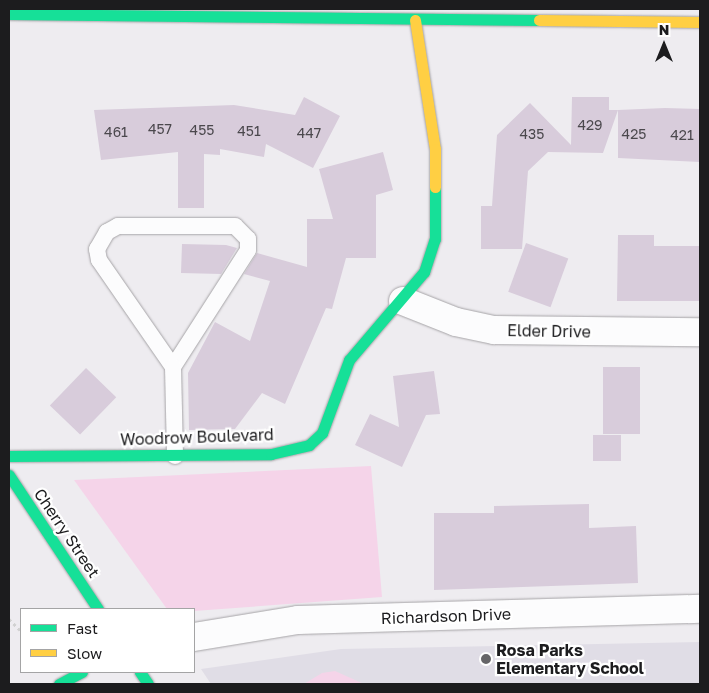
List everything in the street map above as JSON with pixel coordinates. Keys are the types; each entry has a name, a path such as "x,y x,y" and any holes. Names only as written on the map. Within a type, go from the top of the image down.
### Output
{"main road":[{"path":"9,14 79,12 414,20 700,22"},
{"name":"Woodrow Boulevard","path":"9,456 271,454 309,445 322,433 349,360 403,301 424,272 435,239 435,149 414,20"},
{"name":"Cherry Street","path":"9,475 97,608"},
{"path":"59,684 80,673"},
{"path":"141,673 148,684"}],"street":[{"name":"Elder Drive","path":"403,301 456,322 494,330 700,332"},
{"name":"Richardson Drive","path":"195,637 298,620 700,610"}],"lane":[{"path":"173,367 248,250 248,239 235,226 118,226 99,240 99,260 173,367 175,456"}],"path":[{"path":"9,619 20,630"}],"shaded area":[{"path":"371,466 382,597 195,611 195,608 166,608 74,480"},
{"name":"Rosa Parks Elementary School","path":"700,642 700,684 211,684 201,669 341,649"},
{"path":"335,671 364,684 304,684 322,673"}],"building":[{"path":"304,97 340,116 313,168 266,144 264,157 220,149 220,155 204,154 204,208 178,208 178,152 101,160 94,110 234,105 295,115"},
{"path":"572,97 609,97 609,110 618,110 603,153 548,152 528,171 522,249 481,249 481,206 492,206 497,135 530,103 571,145"},
{"path":"700,109 700,162 618,158 618,110"},
{"path":"383,152 393,190 376,195 376,258 346,258 332,309 326,308 285,404 262,393 235,429 189,430 188,373 215,322 250,341 270,281 244,274 257,253 307,267 307,219 333,219 319,169"},
{"path":"618,235 654,235 654,246 700,246 700,301 617,301"},
{"path":"526,243 568,258 551,307 508,292"},
{"path":"182,244 226,245 237,248 221,274 181,273"},
{"path":"603,367 640,367 640,434 603,434"},
{"path":"86,368 116,397 80,435 50,405"},
{"path":"434,371 440,414 426,415 402,467 355,445 370,414 399,427 393,376"},
{"path":"593,435 621,435 621,461 593,461"},
{"path":"589,504 589,528 636,526 638,583 434,590 434,513 494,513 494,506"}],"traffic: fast":[{"path":"9,14 539,20"},
{"path":"9,456 271,454 309,445 322,433 349,360 424,272 435,239 435,187"},
{"path":"9,475 97,608"},
{"path":"59,684 80,673"},
{"path":"141,673 148,684"}],"traffic: slow":[{"path":"415,20 435,149 435,187"},
{"path":"539,20 700,22"}],"place":[{"name":"Rosa Parks Elementary School","path":"486,659"}]}
